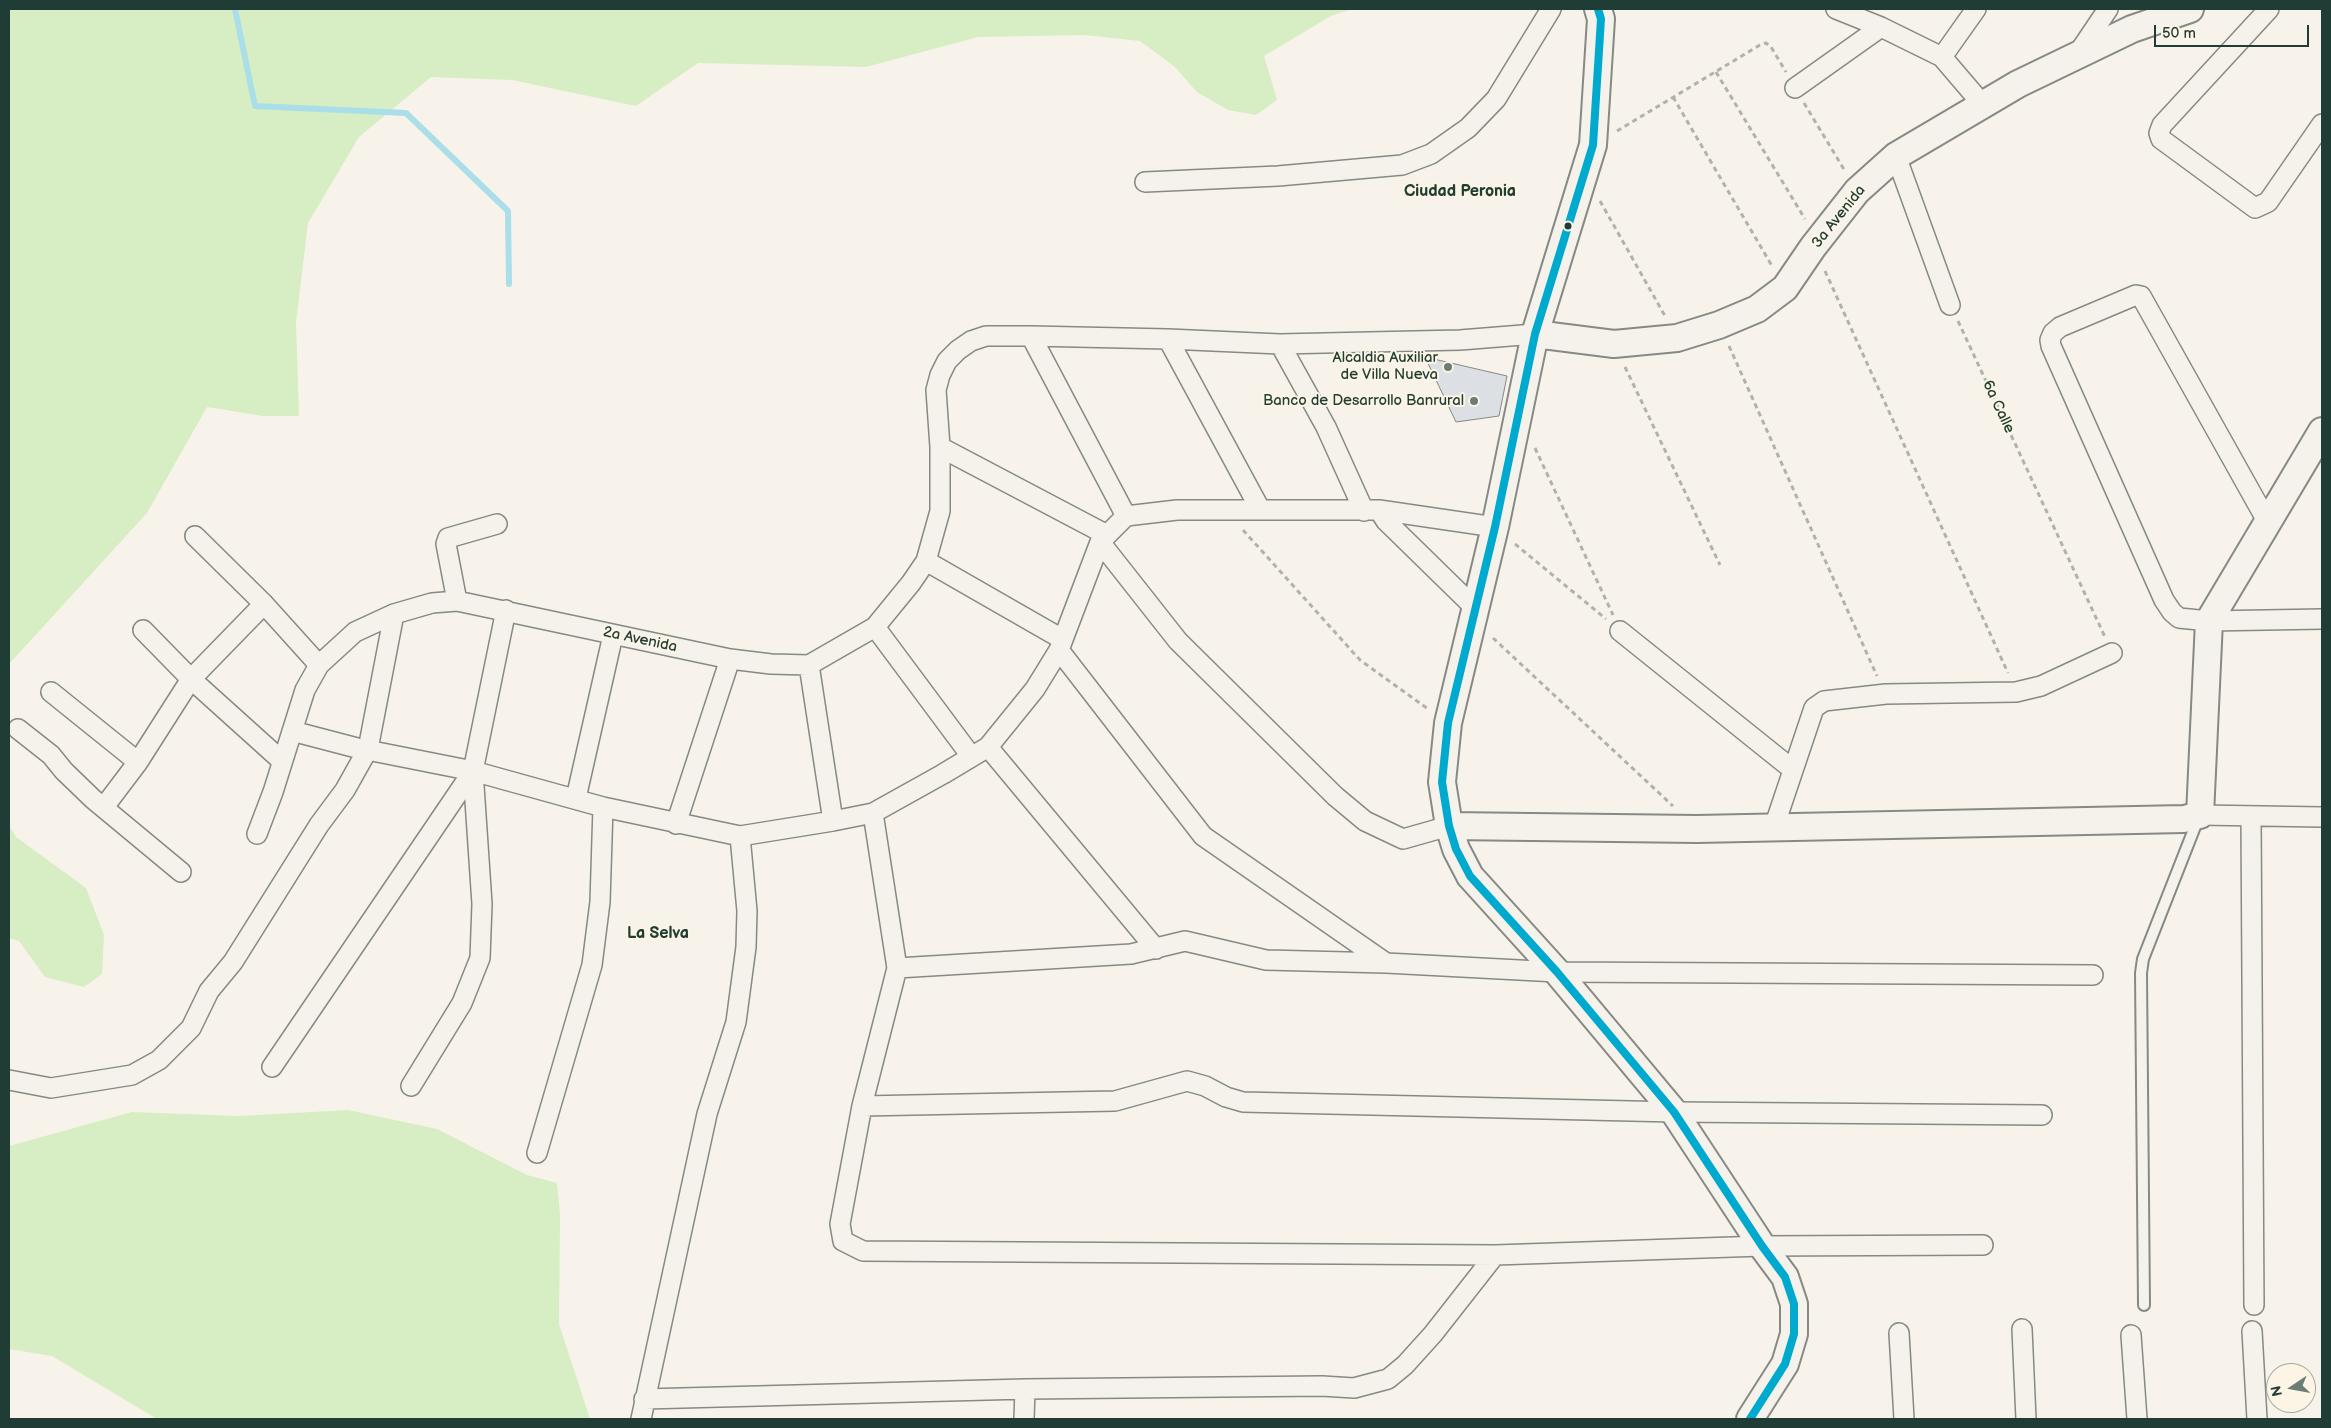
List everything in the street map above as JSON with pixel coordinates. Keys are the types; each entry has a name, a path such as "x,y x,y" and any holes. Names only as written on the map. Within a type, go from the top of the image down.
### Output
{"street":[{"path":"1146,182 1278,176 1402,165 1431,154 1468,128 1496,100 1551,9"},
{"path":"1598,9 1601,19 1593,145 1535,334 1495,527 1448,723 1442,782 1449,826 1456,849 1470,876 1558,972 1674,1112 1762,1246 1785,1277 1794,1304 1794,1334 1785,1364 1755,1417"},
{"path":"1836,9 1881,27 1942,57 1983,105"},
{"path":"1942,57 1976,9"},
{"path":"2077,55 2108,9"},
{"name":"3a Avenida","path":"1535,334 1614,344 1677,338 1719,325 1757,308 1785,288 1857,191 1896,156 2018,84 2132,29 2190,9"},
{"path":"2269,9 2162,125 2159,133 2161,139 2256,208 2268,202 2322,124"},
{"path":"1795,88 1881,27"},
{"path":"1896,156 1950,305"},
{"path":"2267,521 2141,296 2136,296 2094,313 2060,327 2053,332 2050,340 2051,346 2164,600 2179,618 2209,621 2322,619"},
{"path":"833,821 809,665 875,627 911,583 926,560 940,511 940,447 936,390 940,375 948,361 958,350 971,341 986,336 1168,338 1280,344 1460,340 1535,334"},
{"path":"1031,336 1126,516"},
{"path":"1168,338 1260,509"},
{"path":"1280,344 1372,510 1386,521 1474,614"},
{"path":"2200,815 2209,621 2322,431"},
{"path":"940,447 1104,538 1178,641 1335,796 1365,821 1403,839 1449,826 1697,829 2184,820 2200,815 2322,817"},
{"path":"292,731 473,771 576,798 602,807 740,836 833,821 872,813 988,747 1035,689 1061,645 1104,538 1126,516 1177,510 1372,510 1495,527"},
{"path":"458,601 446,544 448,538 497,524"},
{"path":"195,536 264,604 319,665"},
{"path":"926,560 1061,645 1203,836 1386,963"},
{"name":"2a Avenida","path":"257,834 305,690 319,665 355,632 394,614 432,603 458,601 730,659 771,664 809,665"},
{"path":"104,807 138,762 191,679 264,604"},
{"path":"411,1086 462,1003 480,958 482,904 473,771 506,610"},
{"path":"9,1080 51,1088 132,1075 159,1060 191,1028 209,991 233,962 319,825 345,790 368,749 394,614"},
{"path":"875,627 971,756"},
{"path":"143,630 191,679 282,761"},
{"path":"1620,631 1792,769"},
{"path":"576,798 613,635"},
{"path":"1774,827 1814,708 1828,700 1886,694 2016,692 2041,686 2112,654"},
{"path":"676,824 730,659"},
{"path":"51,692 138,762"},
{"path":"18,729 51,755 64,771 181,872"},
{"path":"988,747 1156,949"},
{"path":"272,1067 473,771"},
{"path":"537,1153 592,965 600,902 602,807"},
{"path":"872,813 897,968 862,1106 840,1224 843,1240 863,1251 1495,1255 1762,1246 1983,1245"},
{"path":"2251,817 2254,1306"},
{"path":"641,1419 707,1114 736,1022 746,929 740,836"},
{"path":"897,968 1131,954 1184,941 1266,960 1386,963 1558,972 2093,975"},
{"path":"862,1106 1115,1100 1187,1081 1205,1086 1226,1097 1243,1102 1674,1112 2042,1115"},
{"path":"644,1399 1025,1389 1322,1386 1354,1388 1388,1379 1406,1365 1495,1255"},
{"path":"2022,1329 2026,1419"},
{"path":"2252,1331 2257,1419"},
{"path":"1899,1333 1904,1419"},
{"path":"2131,1335 2137,1419"},
{"path":"1024,1419 1025,1389"}],"lane":[{"path":"2144,1305 2140,973 2143,959 2200,815"}],"path":[{"path":"1593,145 1766,43 1857,191"},
{"path":"1716,72 1816,244 2016,692"},
{"path":"1673,97 1785,288"},
{"path":"1584,172 1677,338"},
{"name":"6a Calle","path":"1950,305 2112,654"},
{"path":"1719,325 1886,694"},
{"path":"1614,344 1720,564"},
{"path":"1517,426 1535,447 1620,631"},
{"path":"1224,509 1360,660 1448,723"},
{"path":"1495,527 1620,631"},
{"path":"1474,614 1697,829"}],"green space":[{"path":"9,9 1352,9 1331,16 1264,56 1277,100 1256,115 1228,110 1197,92 1175,67 1140,41 1085,35 978,37 866,67 698,63 636,106 512,80 431,77 359,137 308,223 296,322 299,416 263,416 207,407 147,513 9,664"},
{"path":"9,825 16,837 86,888 104,935 102,974 84,987 45,977 19,941 9,938"},
{"path":"348,1110 437,1129 527,1175 557,1183 560,1214 559,1324 590,1419 157,1419 52,1356 9,1349 9,1146 132,1112 238,1116"}],"building":[{"name":"Banco de Desarrollo Banrural","path":"1425,357 1507,376 1499,416 1456,422"}],"waterway":[{"path":"235,9 255,106 406,113 508,211 509,284"}],"transit line":[{"path":"1598,9 1601,19 1593,145 1535,334 1495,527 1448,723 1442,782 1449,826 1456,849 1470,876 1557,972 1674,1112 1762,1246 1785,1277 1794,1304 1794,1334 1785,1364 1750,1419"}],"place":[{"name":"Alcaldia Auxiliar de Villa Nueva","path":"1448,367"},
{"name":"Banco de Desarrollo Banrural","path":"1474,401"}],"district":[{"name":"Ciudad Peronia","path":"1460,192"},
{"name":"La Selva","path":"658,934"}]}
